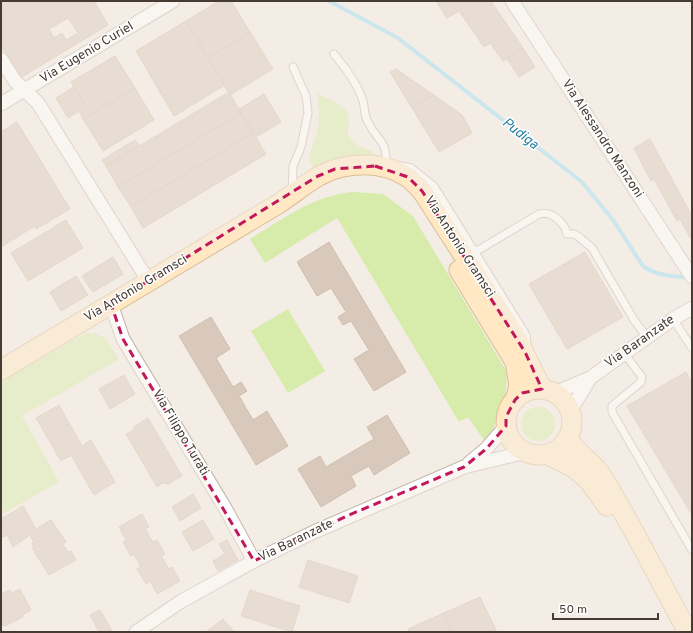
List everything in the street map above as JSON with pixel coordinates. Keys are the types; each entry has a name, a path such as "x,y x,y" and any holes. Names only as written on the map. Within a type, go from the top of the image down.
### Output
{"street":[{"name":"Via Eugenio Curiel","path":"1,104 173,1"},
{"name":"Via Alessandro Manzoni","path":"512,1 692,277"},
{"path":"1,59 15,81 38,103 148,282"},
{"name":"Via Antonio Gramsci","path":"292,195 318,176 334,169 357,165 386,168 408,177 431,202 548,391"},
{"name":"Via Antonio Gramsci","path":"1,370 292,195 318,182 352,177 372,178 392,183 413,199 426,215 515,362 519,386 515,400"},
{"name":"Via Filippo Turati","path":"111,304 122,339 225,508 254,561"},
{"name":"Via Baranzate","path":"570,411 580,392 590,378 673,319 692,308"},
{"name":"Via Baranzate","path":"548,391 590,378"},
{"path":"548,391 561,398 570,411 571,429 568,438 555,450 546,454 539,455 526,452 516,446 509,437 506,426 508,412 515,400 522,393 548,391"},
{"name":"Via Baranzate","path":"464,467 486,449 506,426"},
{"path":"568,438 573,448 592,464 601,475 638,538 688,632"},
{"name":"Via Baranzate","path":"136,632 180,602 254,561 349,515 464,467 497,457 526,452"},
{"path":"546,454 574,468 588,480 679,616"}],"lane":[{"path":"334,54 352,76 363,102 367,121 383,143 386,155 386,168 400,166 411,168 434,186 526,335 527,343 525,352"},
{"path":"292,195 293,166 301,147 308,113 306,96 293,67"},
{"path":"475,252 539,214 544,212 551,214 565,228 567,234 574,234 592,248 634,320 647,337"},
{"path":"673,319 692,348"},
{"path":"624,353 642,377 641,382 612,406 612,412 692,550"}],"highlighted area":[{"path":"375,166 408,177 422,191 525,352 542,389 522,393 515,400 506,417 506,426 486,449 464,467 349,515 254,561 123,339 111,304 318,176 335,169"}],"green space":[{"path":"317,93 346,110 349,116 348,130 351,139 356,144 372,151 373,160 319,169 312,167 310,164 310,155 319,122"},
{"path":"353,192 383,194 413,216 507,372 505,400 497,416 492,434 484,440 468,417 459,422 337,218 265,263 250,239 299,209 312,203 339,194"},
{"path":"288,309 325,371 288,393 251,331"},
{"path":"95,333 106,339 119,359 22,416 59,482 1,515 1,382 78,337 85,334"},
{"path":"538,407 550,412 555,424 550,436 538,441 526,436 521,424 526,412"}],"building":[{"path":"1,1 94,1 108,25 20,78 1,46","holes":["68,18 78,33 66,40 62,33 54,38 49,29"]},
{"path":"219,1 231,1 250,32 208,58 186,21"},
{"path":"436,1 491,1 523,48 503,61 490,43 484,47 459,11 447,18"},
{"path":"186,21 225,85 174,116 136,51"},
{"path":"250,32 273,69 230,95 208,58"},
{"path":"523,48 535,67 519,77 507,59"},
{"path":"115,56 135,88 83,119 79,111 86,106 71,82"},
{"path":"396,69 434,95 412,108 390,72"},
{"path":"74,87 86,106 68,118 56,98"},
{"path":"135,88 154,120 103,151 83,119"},
{"path":"229,92 241,113 118,187 106,166"},
{"path":"264,94 281,122 256,137 239,109"},
{"path":"434,95 462,115 472,133 439,152 412,108"},
{"path":"241,113 253,133 131,207 118,187"},
{"path":"17,122 70,209 36,229 35,226 1,247 1,132"},
{"path":"253,133 266,154 143,228 131,207"},
{"path":"650,139 692,216 692,241 680,219 677,221 654,179 651,181 634,148"},
{"path":"135,140 139,146 106,166 102,160"},
{"path":"66,220 83,248 28,281 11,253"},
{"path":"329,242 406,372 374,391 354,359 369,350 351,321 343,325 338,317 346,312 331,288 317,296 297,262"},
{"path":"585,252 623,317 567,349 529,284"},
{"path":"113,257 123,274 93,292 82,276"},
{"path":"76,276 88,295 61,311 50,292"},
{"path":"211,317 230,349 216,358 233,387 241,382 247,391 239,396 253,420 267,411 288,446 256,465 179,336"},
{"path":"686,372 692,382 692,515 627,406"},
{"path":"124,375 135,394 110,409 99,389"},
{"path":"59,405 82,446 91,440 115,482 94,495 71,455 61,461 36,418"},
{"path":"387,415 410,453 374,475 369,466 351,476 356,486 321,507 298,469 320,456 326,467 374,439 367,427"},
{"path":"148,418 182,476 168,484 163,483 157,487 126,434 134,430 134,427"},
{"path":"193,494 201,508 180,521 172,507"},
{"path":"23,506 36,529 51,520 66,542 63,544 68,552 71,551 76,560 49,575 32,548 34,547 32,544 34,542 30,535 13,547 7,535 3,537 1,533 1,519"},
{"path":"142,514 149,527 145,529 153,542 157,540 165,554 161,556 169,569 172,567 180,581 157,594 150,581 146,584 137,569 141,567 134,554 131,556 123,542 126,540 119,527"},
{"path":"203,520 214,539 193,551 182,532"},
{"path":"227,540 238,560 218,571 213,561 225,554 219,544"},
{"path":"308,560 358,576 349,603 299,587"},
{"path":"20,589 31,610 22,615 23,617 5,626 1,626 1,594 10,590 12,593"},
{"path":"250,590 300,606 292,632 241,616"},
{"path":"480,597 497,632 452,632 444,613"},
{"path":"100,610 112,631 99,632 90,615"},
{"path":"444,613 452,632 409,632 408,629"},
{"path":"223,619 234,632 206,632"}],"waterway":[{"name":"Pudiga","path":"329,1 398,38 582,182 613,220 643,266 660,274 690,277"}]}
